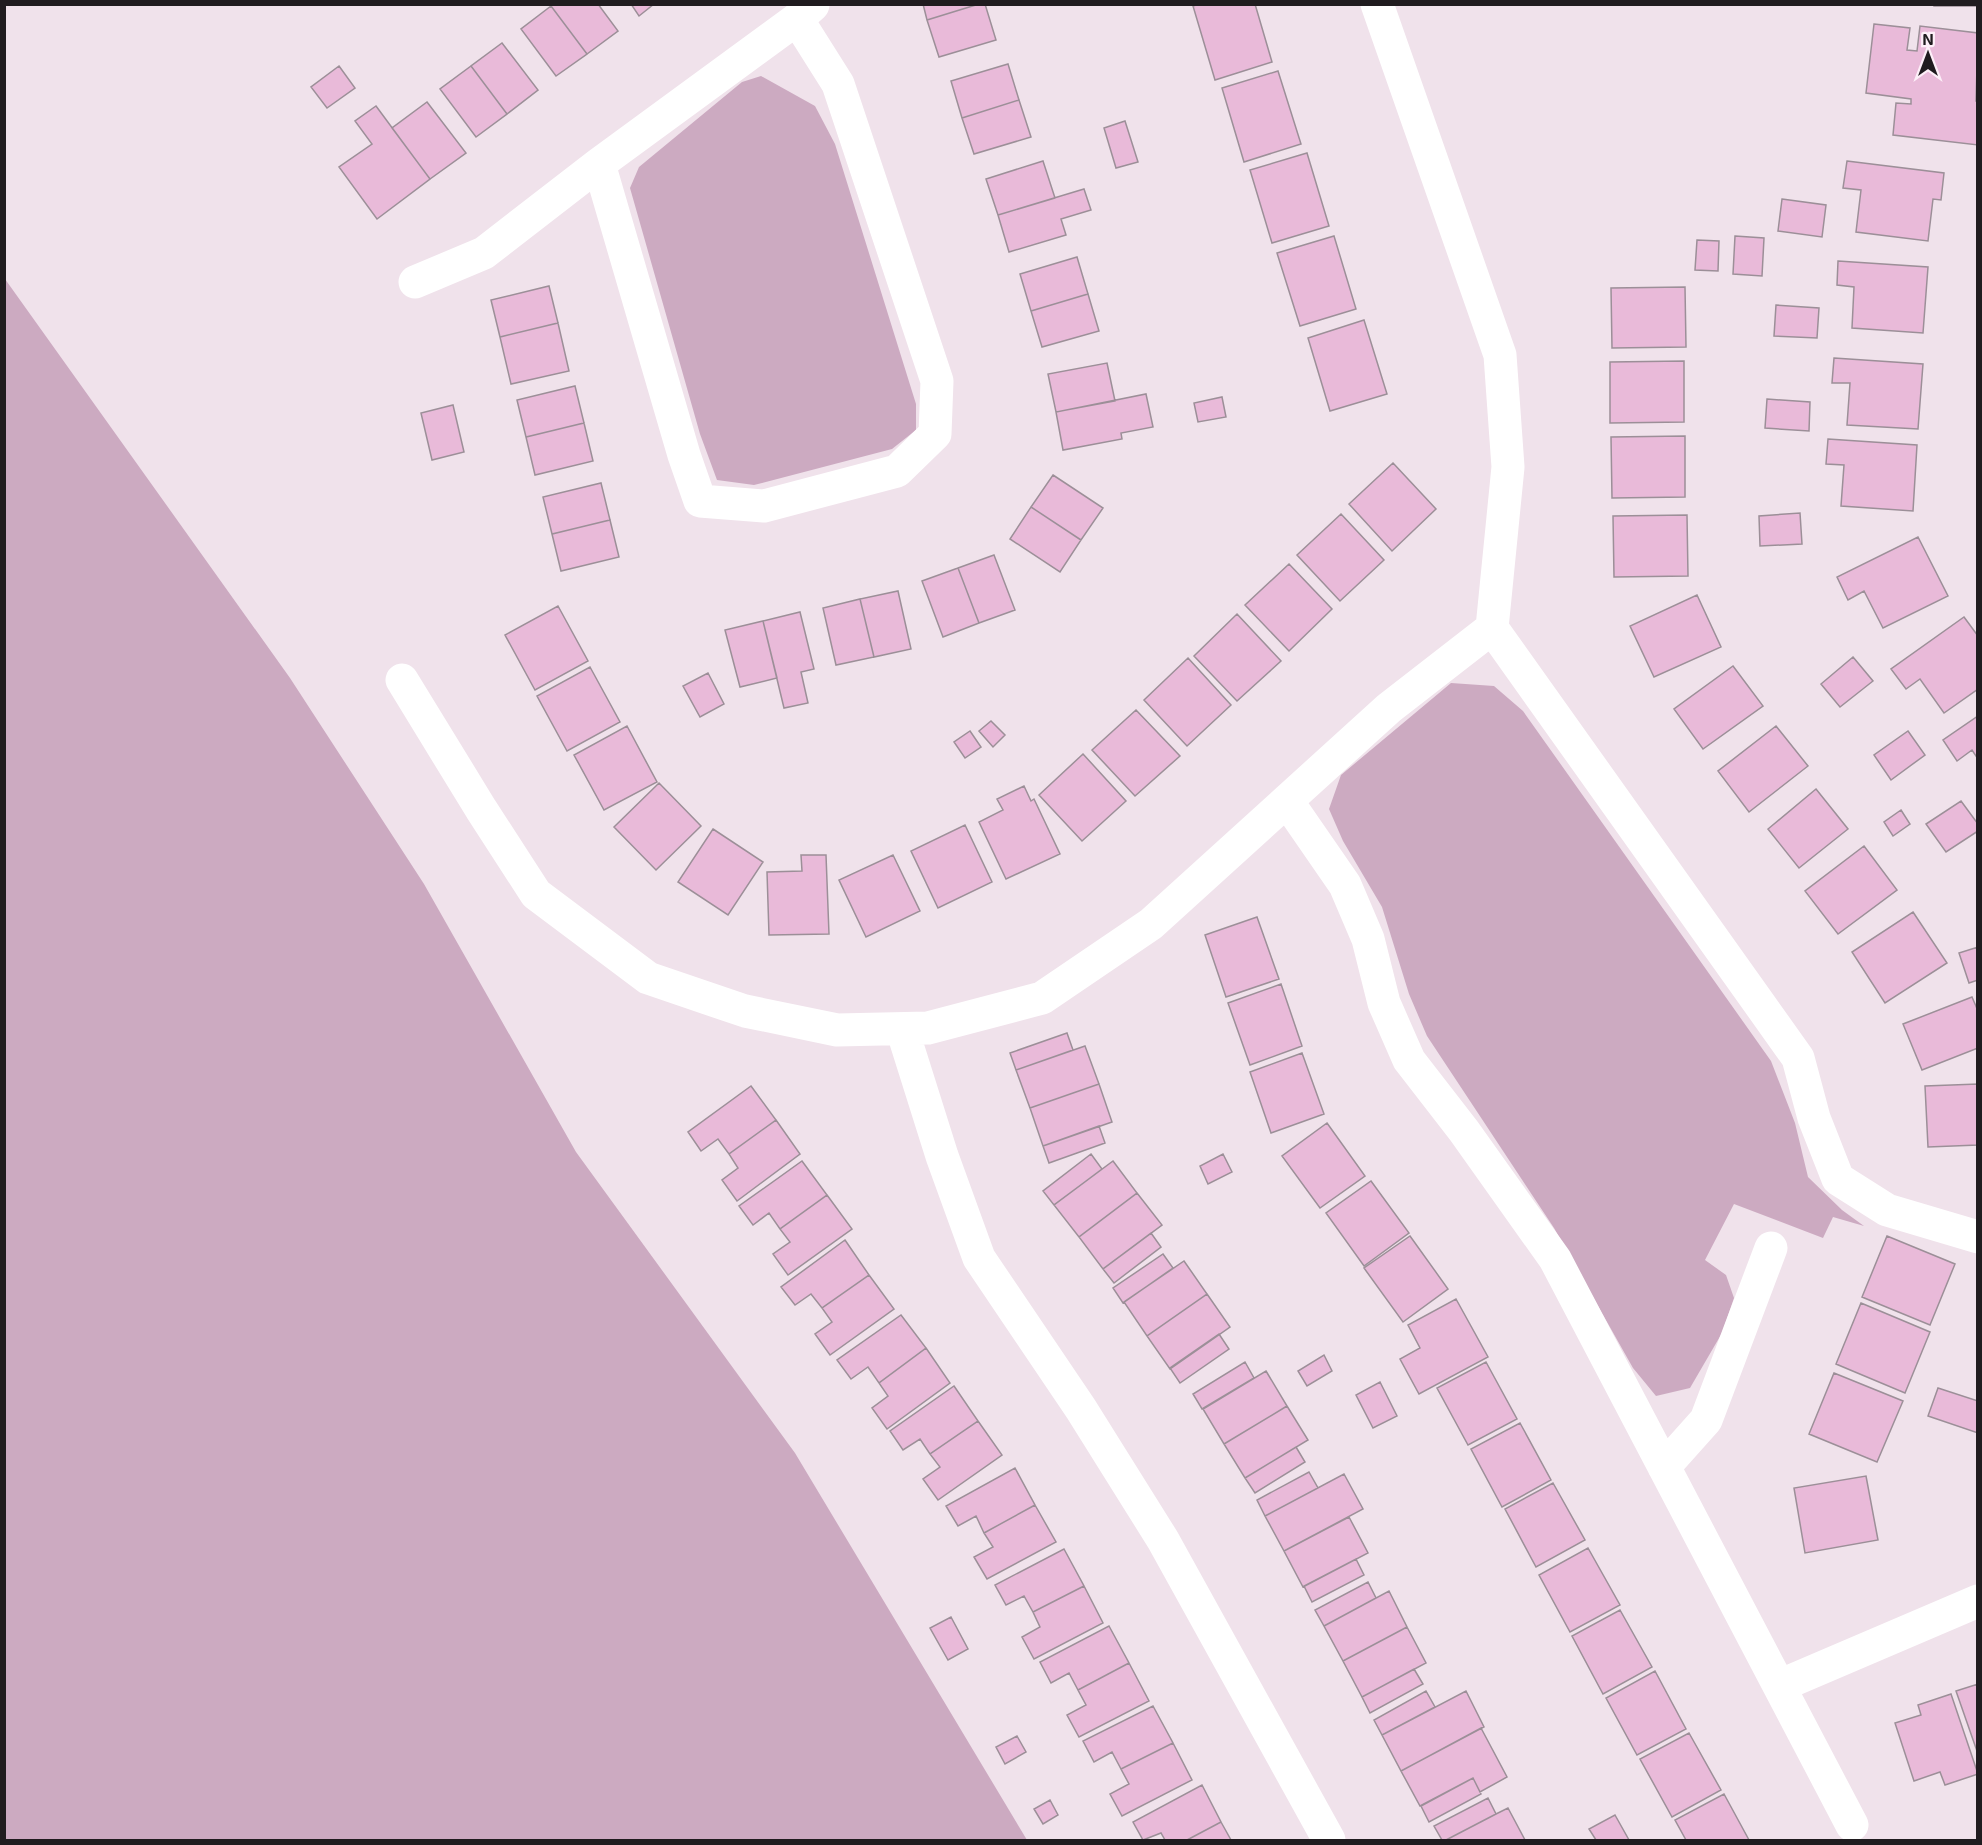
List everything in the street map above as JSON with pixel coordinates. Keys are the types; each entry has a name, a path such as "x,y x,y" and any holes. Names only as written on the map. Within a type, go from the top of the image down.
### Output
{"street":[{"path":"1377,4 1500,355 1508,467 1492,628 1798,1058 1814,1118 1838,1179 1887,1210 1977,1237"},
{"path":"415,282 484,253 599,164 805,12 838,84 937,381 935,434 897,471 764,506 700,501 599,164"},
{"path":"402,680 536,894 648,978 745,1011 837,1030 928,1028 1042,998 1151,924 1389,708 1492,628"},
{"path":"1287,801 1345,885 1368,939 1384,1003 1409,1060 1464,1131 1555,1259 1852,1825"},
{"path":"902,1029 942,1156 979,1258 1081,1408 1163,1540 1329,1840"},
{"path":"1664,1467 1706,1420 1771,1248"},
{"path":"1779,1686 1977,1601"}],"shaded area":[{"path":"761,76 815,106 835,144 916,404 916,430 892,449 754,485 717,480 700,434 630,188 639,167 742,82"},
{"path":"5,279 290,678 424,884 576,1152 795,1453 1027,1840 5,1840"},
{"path":"1451,683 1494,686 1523,711 1771,1061 1795,1123 1808,1177 1842,1210 1864,1226 1833,1217 1823,1238 1734,1204 1705,1260 1726,1275 1734,1298 1722,1333 1690,1388 1656,1396 1633,1368 1554,1228 1427,1036 1409,994 1382,907 1343,841 1329,809 1341,775"}],"building":[{"path":"554,4 598,4 618,31 587,54 551,6"},
{"path":"631,4 654,4 639,16"},
{"path":"923,4 979,4 927,20"},
{"path":"985,4 996,40 939,57 927,20"},
{"path":"1199,4 1255,4 1272,62 1215,80 1193,6"},
{"path":"1934,4 1978,4 1978,6 1934,6"},
{"path":"551,6 587,54 556,76 521,29"},
{"path":"1874,24 1910,28 1907,50 1917,51 1920,26 1978,33 1976,101 1978,101 1978,145 1893,135 1896,103 1911,104 1911,99 1866,93"},
{"path":"502,43 538,90 507,114 471,66"},
{"path":"1008,64 1019,100 962,118 951,81"},
{"path":"339,66 355,88 327,108 311,87"},
{"path":"471,66 507,114 476,137 440,89"},
{"path":"1278,71 1301,144 1244,162 1222,88"},
{"path":"1019,100 1031,137 974,154 962,118"},
{"path":"427,102 466,153 430,179 392,128"},
{"path":"376,106 430,179 377,219 339,167 372,144 355,121"},
{"path":"1125,121 1138,162 1116,168 1104,128"},
{"path":"1307,153 1329,226 1272,243 1250,170"},
{"path":"1043,161 1055,198 998,215 986,179"},
{"path":"1847,161 1944,173 1941,200 1933,199 1928,241 1856,232 1861,190 1843,188"},
{"path":"1084,189 1091,210 1061,219 1066,235 1009,252 998,215"},
{"path":"1782,199 1826,205 1822,237 1778,231"},
{"path":"1334,236 1356,309 1300,326 1277,253"},
{"path":"1735,236 1764,238 1762,276 1733,274"},
{"path":"1697,240 1719,241 1718,271 1695,270"},
{"path":"1077,257 1088,294 1031,311 1020,274"},
{"path":"1838,261 1928,267 1923,333 1852,328 1854,287 1837,285"},
{"path":"549,286 558,323 500,337 491,300"},
{"path":"1685,287 1686,347 1612,348 1611,288"},
{"path":"1088,294 1099,331 1042,347 1031,311"},
{"path":"1776,305 1819,308 1817,338 1774,336"},
{"path":"1364,320 1387,394 1330,411 1308,338"},
{"path":"558,323 569,371 511,384 500,337"},
{"path":"1834,358 1923,364 1918,429 1847,425 1850,383 1832,383"},
{"path":"1684,361 1684,422 1610,423 1610,362"},
{"path":"1107,363 1115,401 1056,412 1048,374"},
{"path":"575,386 584,423 526,437 517,400"},
{"path":"1146,394 1153,427 1121,433 1122,439 1063,450 1056,412"},
{"path":"1222,397 1226,417 1198,422 1194,403"},
{"path":"1767,399 1810,402 1809,431 1765,428"},
{"path":"453,405 464,452 432,460 421,413"},
{"path":"584,423 593,461 535,475 526,437"},
{"path":"1685,436 1685,497 1612,498 1611,437"},
{"path":"1828,439 1917,445 1913,511 1841,506 1844,465 1826,464"},
{"path":"1393,463 1436,509 1392,551 1349,504"},
{"path":"1053,475 1103,508 1081,540 1031,507"},
{"path":"601,483 610,520 552,534 543,497"},
{"path":"1031,507 1081,540 1060,572 1010,539"},
{"path":"1800,513 1802,544 1760,546 1759,516"},
{"path":"1341,514 1384,560 1340,601 1297,555"},
{"path":"1687,515 1688,576 1614,577 1613,516"},
{"path":"610,520 619,557 561,571 552,534"},
{"path":"1918,537 1948,596 1883,628 1864,591 1848,600 1837,577"},
{"path":"994,555 1015,610 979,623 958,568"},
{"path":"1289,564 1332,609 1289,651 1245,605"},
{"path":"958,568 979,623 943,637 922,581"},
{"path":"898,591 911,649 874,657 860,599"},
{"path":"1697,595 1721,647 1654,677 1630,626"},
{"path":"860,599 874,657 836,665 823,608"},
{"path":"558,606 588,661 535,690 505,635"},
{"path":"800,612 814,669 801,672 808,703 784,708 763,621"},
{"path":"1237,614 1281,661 1237,701 1194,656"},
{"path":"1964,617 1978,636 1978,689 1944,713 1920,679 1906,689 1891,669"},
{"path":"763,621 777,678 740,687 725,630"},
{"path":"1853,657 1873,681 1840,707 1821,684"},
{"path":"1188,658 1231,705 1187,746 1144,700"},
{"path":"1733,666 1763,706 1703,749 1674,709"},
{"path":"590,667 620,722 567,751 537,696"},
{"path":"708,673 724,704 700,717 683,686"},
{"path":"1136,710 1180,756 1135,796 1092,750"},
{"path":"1978,716 1978,759 1972,750 1957,761 1943,740"},
{"path":"991,721 1005,735 993,747 979,731"},
{"path":"627,726 657,782 604,810 574,755"},
{"path":"1776,726 1808,766 1749,812 1718,771"},
{"path":"970,731 981,747 965,758 954,742"},
{"path":"1908,731 1925,755 1891,780 1874,755"},
{"path":"1083,754 1126,801 1082,841 1039,795"},
{"path":"659,783 701,826 656,870 614,827"},
{"path":"1024,786 1031,801 1034,799 1060,854 1006,879 979,822 1003,810 997,799"},
{"path":"1816,789 1848,829 1799,868 1768,829"},
{"path":"1961,801 1978,824 1978,831 1946,852 1926,824"},
{"path":"1901,810 1910,824 1893,836 1884,822"},
{"path":"965,825 992,882 938,908 911,851"},
{"path":"713,829 763,862 728,915 678,882"},
{"path":"1864,846 1897,890 1838,934 1805,891"},
{"path":"801,855 826,855 829,934 769,935 767,872 802,871"},
{"path":"893,855 920,911 866,937 839,880"},
{"path":"1913,912 1947,963 1885,1003 1852,952"},
{"path":"1257,917 1279,979 1226,997 1205,935"},
{"path":"1978,947 1978,980 1969,983 1959,953"},
{"path":"1281,984 1302,1046 1250,1065 1228,1003"},
{"path":"1972,997 1978,1011 1978,1048 1922,1070 1903,1024"},
{"path":"1067,1033 1073,1050 1016,1070 1010,1053"},
{"path":"1085,1046 1099,1084 1030,1108 1016,1070"},
{"path":"1302,1053 1324,1114 1271,1133 1250,1072"},
{"path":"1099,1084 1112,1122 1043,1146 1030,1108"},
{"path":"1978,1084 1978,1145 1928,1147 1925,1086"},
{"path":"751,1086 776,1120 729,1154 718,1139 701,1151 688,1132"},
{"path":"776,1120 800,1154 737,1201 722,1180 738,1168 729,1154"},
{"path":"1327,1123 1365,1176 1320,1208 1282,1156"},
{"path":"1099,1126 1105,1143 1049,1163 1043,1146"},
{"path":"1091,1154 1102,1169 1054,1205 1043,1191"},
{"path":"1223,1154 1232,1172 1208,1184 1200,1166"},
{"path":"802,1161 827,1195 780,1229 769,1213 753,1225 739,1206"},
{"path":"1113,1161 1137,1193 1079,1237 1054,1205"},
{"path":"1371,1181 1409,1233 1364,1266 1326,1213"},
{"path":"1137,1193 1162,1225 1103,1269 1079,1237"},
{"path":"827,1195 852,1229 788,1275 773,1254 790,1242 780,1229"},
{"path":"1151,1233 1161,1247 1114,1283 1103,1269"},
{"path":"1410,1236 1448,1289 1403,1322 1364,1268"},
{"path":"1887,1236 1955,1264 1930,1325 1862,1297"},
{"path":"845,1240 869,1275 822,1308 811,1294 795,1305 781,1287"},
{"path":"1163,1254 1173,1268 1123,1303 1113,1288"},
{"path":"1184,1261 1207,1294 1147,1336 1124,1302"},
{"path":"869,1275 894,1309 830,1355 815,1334 832,1322 822,1308"},
{"path":"1207,1294 1230,1327 1170,1369 1147,1336"},
{"path":"1456,1299 1488,1357 1419,1394 1400,1359 1420,1348 1408,1325"},
{"path":"1861,1303 1930,1332 1905,1393 1836,1364"},
{"path":"901,1315 926,1348 879,1383 868,1367 851,1379 837,1360"},
{"path":"1219,1334 1229,1349 1180,1383 1170,1368"},
{"path":"926,1348 950,1383 887,1429 872,1408 888,1396 879,1383"},
{"path":"1324,1355 1332,1371 1307,1386 1298,1371"},
{"path":"1245,1362 1254,1378 1202,1409 1193,1394"},
{"path":"1486,1362 1517,1419 1468,1445 1437,1388"},
{"path":"1266,1371 1287,1406 1224,1444 1203,1409"},
{"path":"1834,1373 1903,1401 1877,1462 1809,1434"},
{"path":"1380,1382 1397,1416 1373,1428 1356,1395"},
{"path":"954,1386 978,1421 930,1454 920,1439 903,1450 890,1431"},
{"path":"1938,1388 1978,1401 1978,1433 1928,1416"},
{"path":"1287,1406 1308,1440 1245,1478 1224,1444"},
{"path":"978,1421 1002,1455 938,1500 923,1479 940,1467 930,1454"},
{"path":"1520,1423 1551,1480 1502,1507 1471,1449"},
{"path":"1296,1447 1305,1462 1255,1493 1245,1478"},
{"path":"1015,1468 1035,1505 984,1533 976,1516 958,1526 946,1506"},
{"path":"1309,1472 1318,1488 1265,1516 1257,1500"},
{"path":"1344,1474 1363,1509 1284,1551 1265,1516"},
{"path":"1866,1476 1878,1540 1805,1553 1794,1488"},
{"path":"1553,1483 1585,1540 1536,1567 1505,1509"},
{"path":"1035,1505 1056,1542 987,1579 974,1557 993,1547 984,1533"},
{"path":"1349,1517 1368,1553 1303,1587 1284,1551"},
{"path":"1588,1548 1620,1605 1570,1632 1539,1575"},
{"path":"1064,1549 1084,1586 1033,1612 1024,1596 1006,1605 995,1585"},
{"path":"1356,1559 1364,1575 1312,1602 1304,1586"},
{"path":"1368,1582 1376,1598 1324,1626 1315,1610"},
{"path":"1084,1586 1103,1623 1034,1659 1022,1637 1040,1627 1033,1612"},
{"path":"1389,1591 1407,1627 1343,1661 1324,1626"},
{"path":"1620,1610 1652,1667 1603,1694 1572,1636"},
{"path":"951,1617 968,1649 948,1660 930,1628"},
{"path":"1109,1626 1129,1663 1078,1690 1069,1673 1051,1683 1040,1662"},
{"path":"1407,1627 1426,1663 1362,1697 1343,1661"},
{"path":"1129,1663 1149,1701 1079,1737 1067,1715 1086,1705 1078,1690"},
{"path":"1414,1669 1423,1684 1370,1713 1362,1697"},
{"path":"1655,1671 1686,1729 1637,1755 1606,1698"},
{"path":"1978,1684 1978,1754 1956,1691"},
{"path":"1426,1691 1435,1707 1382,1735 1374,1720"},
{"path":"1466,1691 1484,1727 1401,1771 1382,1735"},
{"path":"1951,1694 1978,1774 1945,1785 1940,1772 1914,1781 1895,1723 1921,1715 1918,1705"},
{"path":"1153,1706 1173,1743 1121,1769 1112,1752 1094,1762 1083,1741"},
{"path":"1481,1728 1507,1777 1480,1792 1473,1778 1420,1806 1401,1771"},
{"path":"1689,1733 1721,1790 1672,1817 1640,1759"},
{"path":"1017,1736 1026,1752 1005,1764 996,1747"},
{"path":"1173,1743 1192,1780 1122,1816 1110,1794 1129,1784 1121,1769"},
{"path":"1473,1778 1481,1794 1429,1822 1421,1806"},
{"path":"1202,1785 1221,1822 1187,1840 1165,1840 1161,1833 1143,1840 1133,1822"},
{"path":"1724,1794 1749,1840 1686,1840 1675,1820"},
{"path":"1488,1798 1496,1814 1442,1840 1434,1826"},
{"path":"1050,1800 1058,1815 1043,1824 1034,1809"},
{"path":"1508,1808 1525,1840 1446,1840 1496,1814"},
{"path":"1615,1815 1629,1840 1596,1840 1589,1829"},
{"path":"1221,1822 1231,1840 1187,1840"}]}
